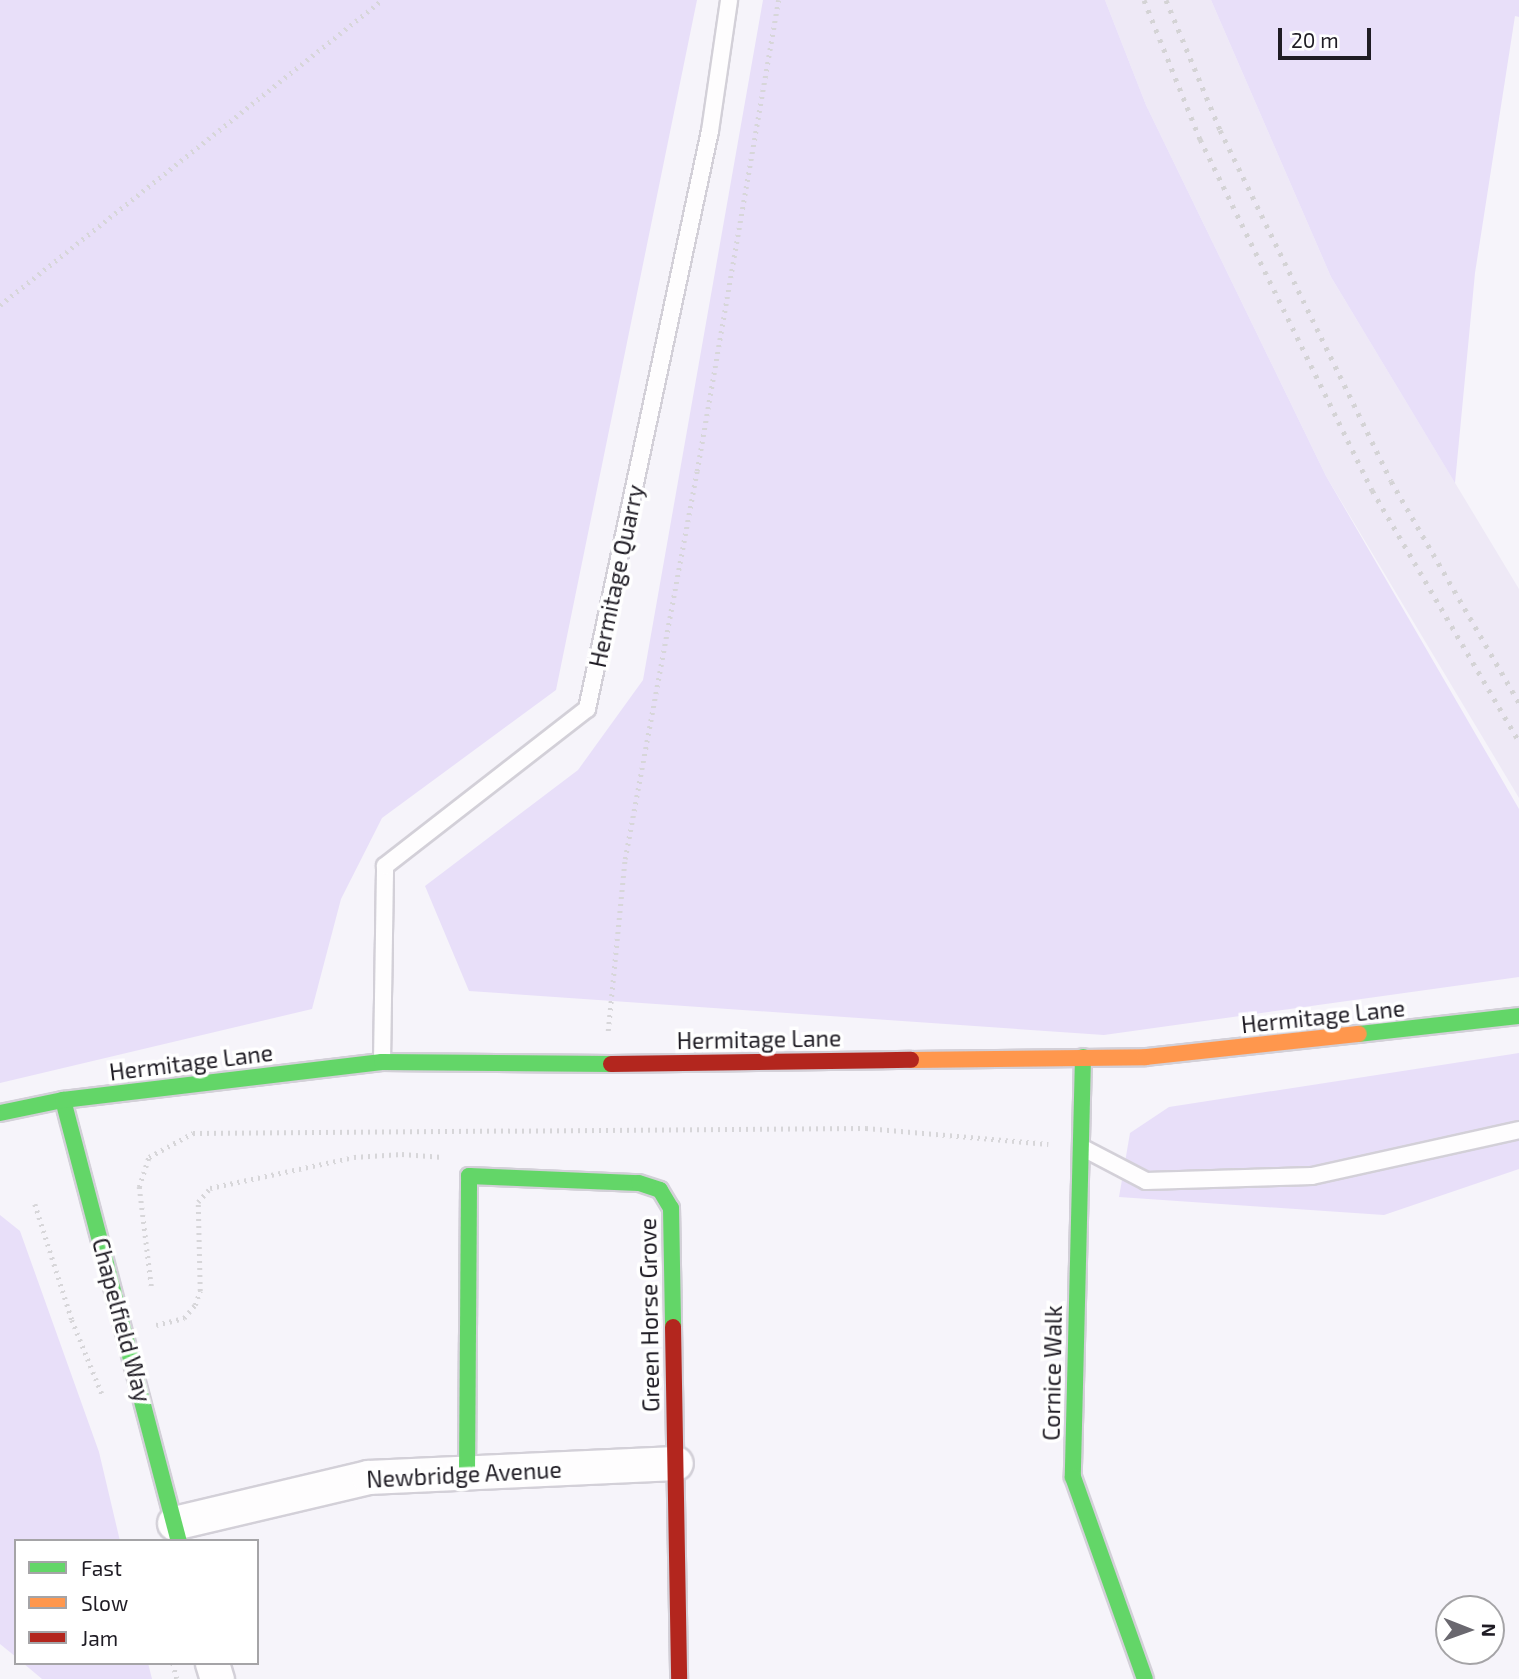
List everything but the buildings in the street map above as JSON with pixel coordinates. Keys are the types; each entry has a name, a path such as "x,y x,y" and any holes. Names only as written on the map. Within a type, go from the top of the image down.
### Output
{"street":[{"name":"Hermitage Lane","path":"0,1113 63,1100 382,1062 605,1064 1146,1057 1519,1016"},
{"name":"Cornice Walk","path":"1083,1056 1073,1477 1144,1679"},
{"name":"Chapelfield Way","path":"63,1100 176,1532"},
{"name":"Green Horse Grove","path":"469,1176 639,1183 660,1190 671,1208 679,1679"},
{"path":"467,1473 469,1176"},
{"name":"Newbridge Avenue","path":"176,1532 368,1478 676,1463"}],"lane":[{"name":"Hermitage Quarry","path":"382,1062 385,866 587,709 710,131 729,0"},
{"path":"1080,1146 1146,1181 1312,1176 1519,1130"}],"path":[{"path":"0,305 382,0"},
{"path":"605,1064 613,959 625,859 695,484 778,0"},
{"path":"155,1325 184,1318 195,1306 200,1291 198,1202 210,1188 354,1157 402,1154 442,1157 469,1176"},
{"path":"35,1204 72,1320 105,1401"}],"shaded area":[{"path":"0,0 697,0 556,690 382,818 341,899 312,1009 0,1083"},
{"path":"763,0 1105,0 1146,105 1326,476 1519,809 1519,977 1104,1035 469,991 425,886 578,770 643,680"},
{"path":"1105,0 1211,0 1331,277 1519,589 1519,798 1326,476 1146,105"},
{"path":"1211,0 1519,0 1519,17 1515,16 1475,273 1455,483 1331,277"},
{"path":"1519,1053 1519,1169 1384,1215 1119,1197 1130,1133 1169,1107"},
{"path":"0,1215 20,1231 99,1452 120,1539 14,1539 14,1655 0,1644"},
{"path":"25,1665 148,1665 152,1679 42,1679"}],"railway":[{"path":"1144,0 1200,139 1372,490 1519,742"},
{"path":"1166,0 1220,130 1391,481 1519,703"}],"traffic: fast":[{"path":"1359,1034 1519,1016"},
{"path":"1083,1057 1073,1477 1145,1679"},
{"path":"0,1113 63,1100 382,1062 611,1064"},
{"path":"63,1100 178,1539"},
{"path":"467,1473 469,1176 639,1183 660,1190 671,1208 673,1327"}],"traffic: slow":[{"path":"911,1060 1146,1057 1359,1034"}],"traffic: jam":[{"path":"611,1064 911,1060"},
{"path":"673,1327 679,1679"}]}
